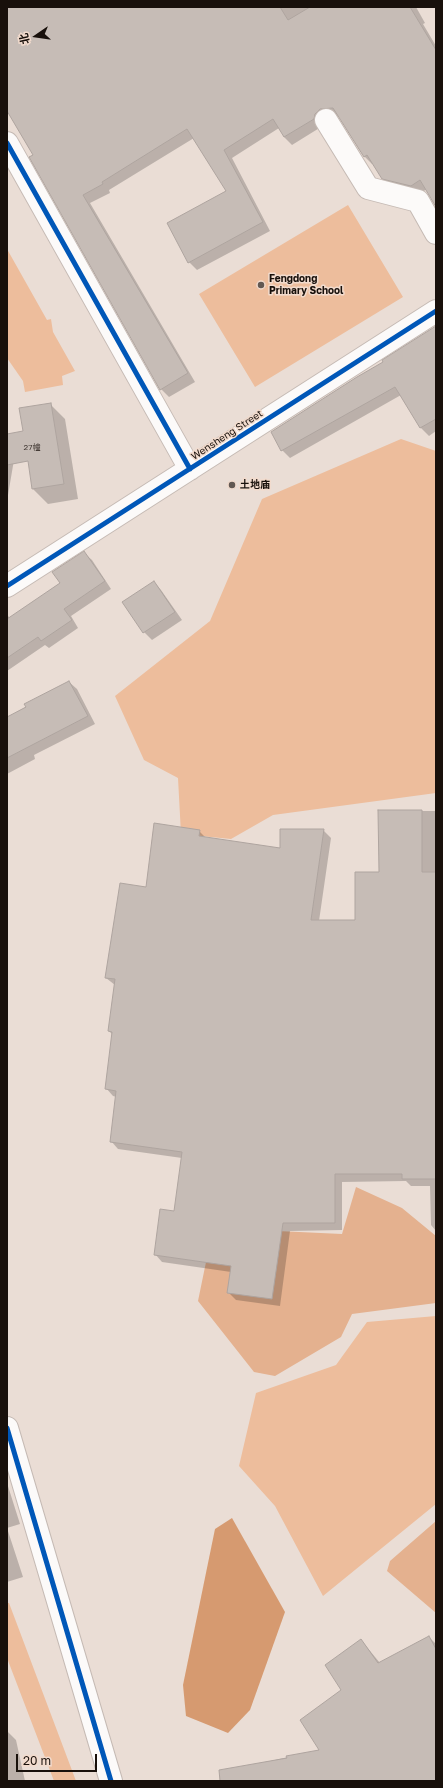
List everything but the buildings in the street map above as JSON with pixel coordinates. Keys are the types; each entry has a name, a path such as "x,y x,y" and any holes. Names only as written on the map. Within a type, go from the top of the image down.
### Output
{"street":[{"path":"326,120 368,188 418,201 436,233"},
{"path":"7,143 190,469"},
{"name":"Wensheng Street","path":"7,586 436,311"},
{"path":"7,1428 111,1781"}],"shaded area":[{"path":"348,205 403,297 255,387 199,294"},
{"path":"7,249 47,320 51,319 53,332 75,371 62,376 63,385 25,392 23,381 7,358"},
{"path":"401,439 436,451 436,793 273,815 231,839 181,834 178,778 144,760 115,696 210,621 262,499"},
{"path":"356,1187 402,1208 436,1236 436,1303 352,1314 341,1337 275,1376 254,1372 198,1301 213,1228 342,1234"},
{"path":"436,1316 436,1504 323,1596 275,1506 239,1466 256,1393 336,1365 367,1322"},
{"path":"232,1518 285,1612 250,1710 228,1733 186,1716 183,1685 215,1529"},
{"path":"436,1521 436,1613 387,1571 390,1561"},
{"path":"7,1603 9,1603 76,1781 54,1781 7,1658"}],"cycle path":[{"path":"7,143 190,469"},
{"path":"7,586 436,311"},
{"path":"7,1428 111,1781"}],"place":[{"name":"Fengdong Primary School","path":"261,285"},
{"name":"土地庙","path":"232,485"}]}
